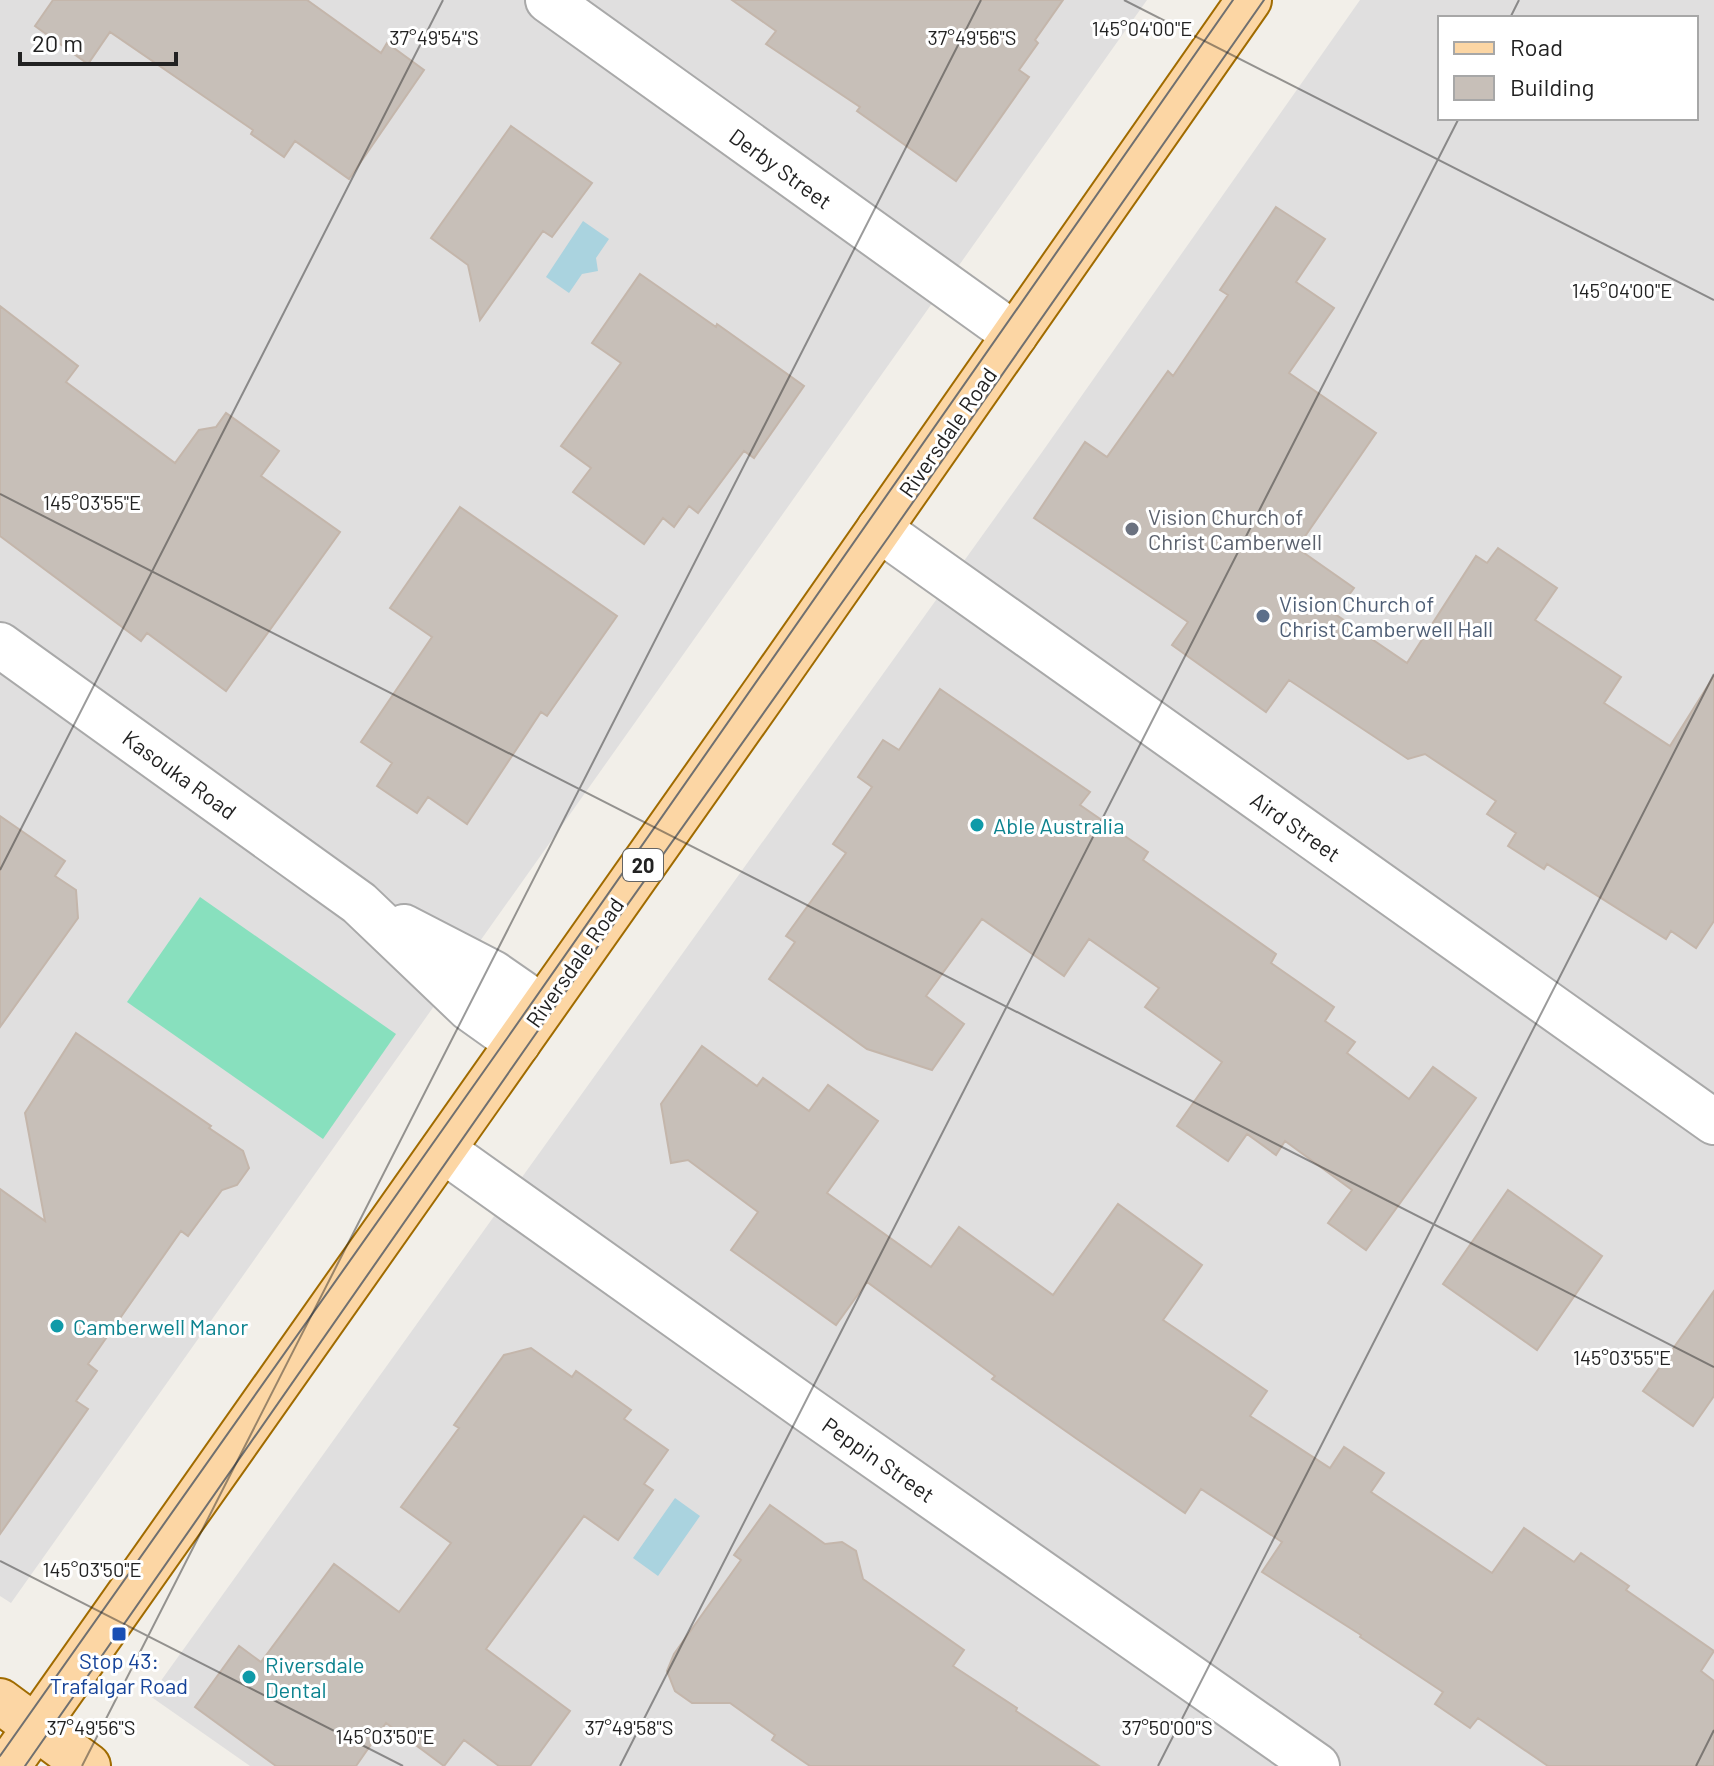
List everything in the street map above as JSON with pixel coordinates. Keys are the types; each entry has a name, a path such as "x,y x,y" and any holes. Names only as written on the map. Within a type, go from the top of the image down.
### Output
{"main road":[{"name":"Riversdale Road","path":"8,1766 1249,0"},
{"path":"0,1701 88,1766"}],"street":[{"name":"Derby Street","path":"548,0 1015,335"},
{"name":"Aird Street","path":"879,529 1714,1122"},
{"name":"Kasouka Road","path":"0,645 359,903 469,1008 518,1043"},
{"name":"Kasouka Road","path":"359,903 493,973 542,1007"},
{"name":"Peppin Street","path":"443,1150 1317,1766"}],"shaded area":[{"path":"0,0 1147,0 11,1603 0,1596"},
{"path":"1360,0 1714,0 1714,1766 250,1766 150,1696 1040,455"}],"green space":[{"path":"200,897 396,1034 323,1139 127,1002"}],"water":[{"path":"583,221 609,239 596,258 598,271 582,274 569,293 546,277"},
{"path":"675,1498 700,1516 658,1576 633,1558"}],"building":[{"path":"53,0 307,0 381,53 387,43 424,70 349,179 295,141 284,157 251,134 253,130 110,32 88,64 35,26"},
{"path":"732,0 1063,0 1035,40 1038,43 1019,70 1029,77 956,181 857,111 860,107 766,44 776,31"},
{"path":"511,126 592,183 552,237 543,231 480,320 468,265 431,238"},
{"path":"1276,207 1325,239 1296,282 1334,308 1289,373 1376,433 1297,548 1354,588 1335,614 1407,663 1476,556 1487,563 1498,548 1557,588 1535,620 1621,677 1604,703 1670,746 1714,676 1714,921 1696,948 1671,931 1666,939 1547,864 1544,869 1508,846 1516,833 1487,814 1496,801 1425,754 1408,759 1289,680 1266,712 1172,645 1188,622 1034,518 1085,442 1107,457 1168,371 1173,376 1228,295 1220,290"},
{"path":"640,274 804,386 754,458 744,451 698,513 689,506 674,527 663,518 644,544 573,492 591,468 561,446 621,363 592,343"},
{"path":"0,306 78,366 66,382 175,463 199,430 216,427 226,413 279,451 261,476 340,532 226,691 147,633 141,641 0,536"},
{"path":"460,507 617,616 547,716 541,712 467,824 428,797 417,813 377,786 392,763 361,742 432,637 390,608"},
{"path":"940,689 1090,792 1080,805 1148,852 1143,860 1276,954 1271,963 1334,1007 1325,1021 1355,1042 1347,1053 1409,1099 1433,1067 1476,1098 1366,1250 1328,1223 1352,1190 1285,1141 1276,1155 1247,1134 1228,1161 1177,1126 1222,1062 1145,1007 1159,988 1089,939 1064,976 982,919 926,996 964,1024 932,1070 867,1049 769,979 795,942 786,936 846,853 833,844 872,787 858,777 883,740 899,750"},
{"path":"0,816 65,861 55,876 76,890 78,918 0,1027"},
{"path":"76,1033 211,1126 209,1128 243,1151 249,1168 237,1185 222,1190 188,1236 181,1231 88,1364 97,1371 76,1401 88,1409 0,1534 0,1189 45,1221 25,1113"},
{"path":"702,1046 757,1086 763,1078 809,1111 828,1085 878,1121 827,1193 931,1267 959,1227 1053,1295 1118,1204 1202,1265 1163,1320 1267,1391 1250,1416 1330,1468 1344,1447 1384,1473 1371,1492 1492,1573 1524,1528 1574,1562 1581,1553 1629,1586 1626,1590 1714,1651 1701,1671 1714,1681 1714,1766 1548,1766 1478,1718 1470,1728 1435,1704 1443,1692 1262,1572 1282,1542 1201,1489 1185,1513 992,1379 995,1376 867,1282 836,1325 731,1250 758,1212 688,1160 671,1163 661,1104"},
{"path":"1508,1190 1602,1256 1537,1350 1443,1284"},
{"path":"1714,1291 1714,1396 1693,1426 1643,1391"},
{"path":"531,1348 572,1377 576,1371 631,1410 624,1419 668,1450 644,1484 653,1490 618,1540 584,1516 486,1649 570,1711 530,1766 499,1766 464,1740 444,1766 386,1723 356,1766 276,1766 195,1707 239,1646 261,1662 334,1564 399,1612 451,1543 401,1507 459,1428 454,1425 504,1355"},
{"path":"770,1505 825,1544 842,1542 856,1551 863,1579 964,1650 953,1666 1099,1766 810,1766 772,1740 775,1735 730,1703 692,1703 675,1691 667,1671 674,1654 741,1560 734,1555"}],"tram line":[{"path":"0,1756 508,1037 1233,0"},
{"path":"25,1766 537,1032 1264,0"}],"place":[{"name":"Vision Church of Christ Camberwell","path":"1132,529"},
{"name":"Vision Church of Christ Camberwell Hall","path":"1263,616"},
{"name":"Able Australia","path":"977,825"},
{"name":"Camberwell Manor","path":"57,1326"},
{"name":"Stop 43: Trafalgar Road","path":"119,1634"},
{"name":"Riversdale Dental","path":"249,1677"}]}
